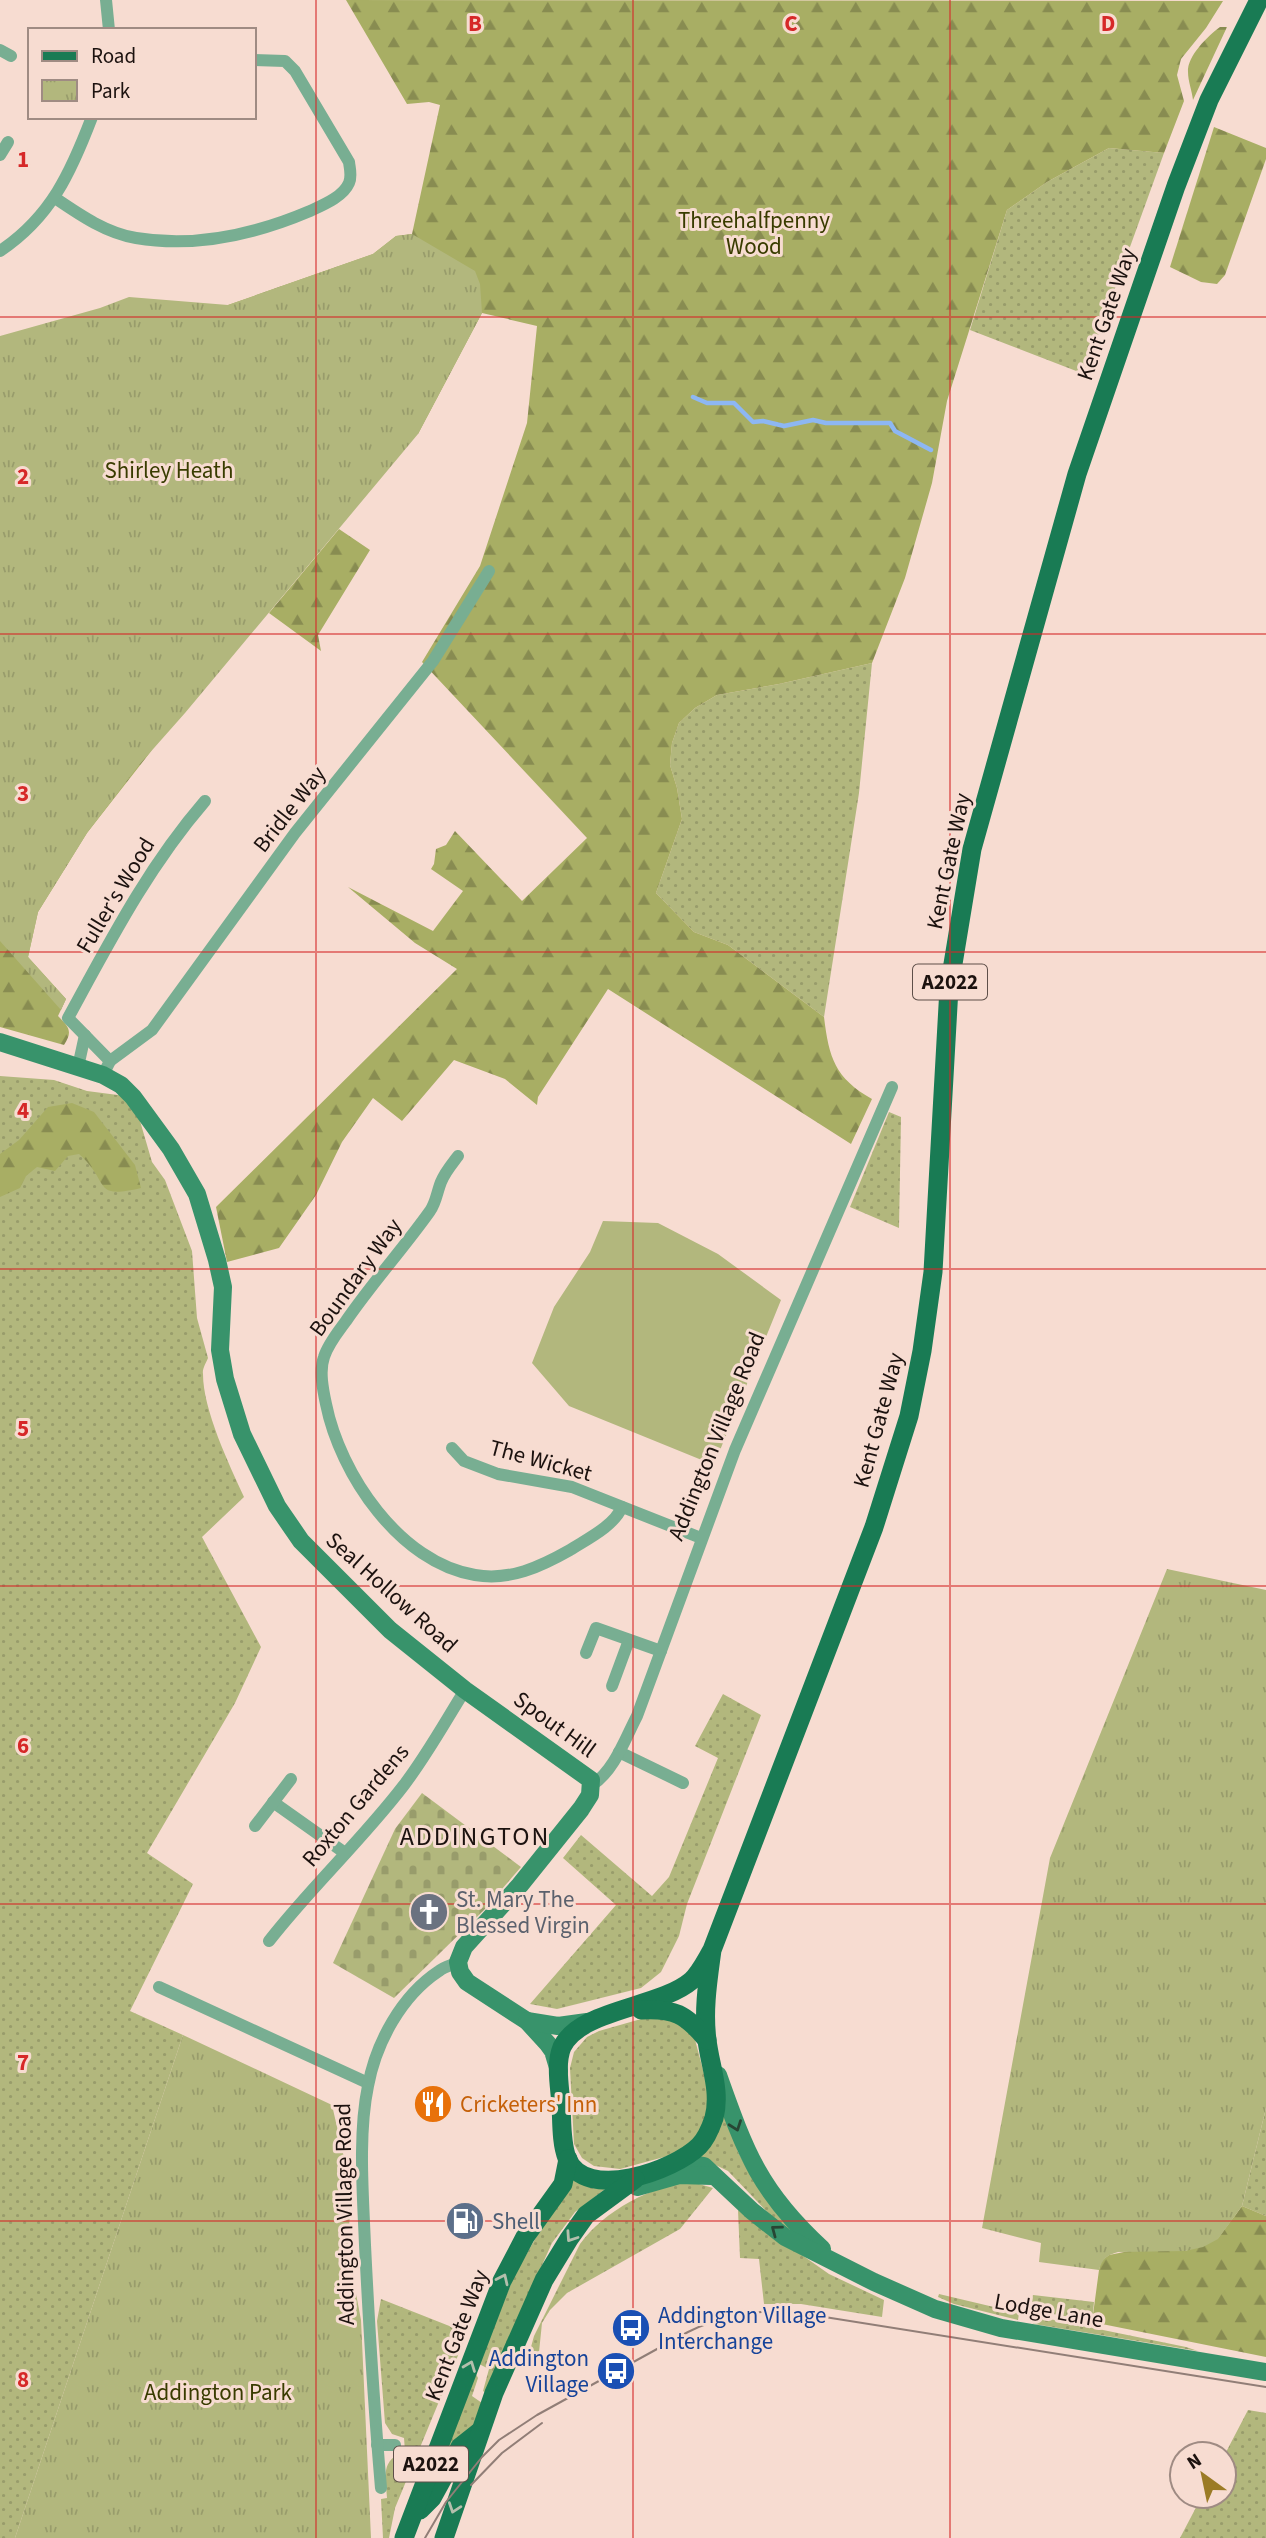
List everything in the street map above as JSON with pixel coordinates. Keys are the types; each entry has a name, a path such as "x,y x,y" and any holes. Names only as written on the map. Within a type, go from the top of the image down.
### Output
{"main road":[{"name":"Kent Gate Way","path":"712,1950 874,1527 909,1416 922,1351 933,1272 949,988 972,849 1076,474 1176,186 1200,125 1259,0"},
{"path":"712,1950 705,1997 707,2040 713,2062 717,2099 714,2119 708,2133 701,2144 690,2153 661,2169 638,2177 616,2180 589,2178 568,2159 559,2071 562,2048 587,2022 626,2011 678,1990 694,1979 712,1950"},
{"path":"626,2011 664,2009 680,2014 707,2040"},
{"name":"Kent Gate Way","path":"407,2530 502,2281 525,2237 563,2184 568,2159"},
{"name":"A2022","path":"444,2538 479,2432 544,2280 586,2215 638,2177"},
{"path":"407,2530 432,2498 460,2447 479,2432"}],"street":[{"path":"106,0 109,28"},
{"path":"55,198 107,229 135,238 175,241 245,234 305,213 339,195 351,176 349,162 295,71 285,61 256,60"},
{"path":"0,251 31,225 55,198 71,169 91,119"},
{"path":"0,155 8,142"},
{"name":"Bridle Way","path":"107,1068 152,1030 295,833 433,661 489,570"},
{"name":"Fuller's Wood","path":"85,1035 68,1018 131,901 179,832 205,801"},
{"path":"85,1035 107,1068"},
{"path":"78,1067 85,1035"},
{"name":"Seal Hollow Road","path":"1,1043 78,1067 107,1068 134,1097 171,1149 197,1194 223,1287 220,1350 225,1379 242,1434 277,1506 301,1541 362,1605 465,1690"},
{"name":"Addington Village Road","path":"592,1785 601,1779 619,1752 637,1716 735,1450 793,1310 892,1105 892,1087"},
{"name":"Boundary Way","path":"458,1156 441,1181 431,1209 359,1302 323,1358 322,1386 334,1436 342,1455 352,1474 389,1525 437,1562 475,1575 513,1575 546,1563 607,1525 620,1514 622,1507"},
{"name":"The Wicket","path":"452,1448 464,1461 498,1474 572,1487 701,1538"},
{"path":"586,1653 596,1628 661,1651"},
{"path":"612,1686 629,1640"},
{"name":"Spout Hill","path":"465,1690 586,1775 592,1785 582,1809"},
{"name":"Roxton Gardens","path":"269,1941 403,1786 432,1747 465,1690"},
{"path":"619,1752 683,1783"},
{"path":"255,1826 290,1779"},
{"path":"273,1802 345,1853"},
{"name":"Addington Village Road","path":"381,2488 363,2187 363,2120 368,2083 382,2042 401,2007 440,1970 458,1962 464,1947 582,1809"},
{"path":"458,1962 460,1972 467,1982 527,2021 553,2051 559,2071"},
{"path":"159,1987 368,2083"},
{"path":"527,2021 558,2026 587,2022"},
{"name":"Lodge Lane","path":"713,2062 741,2140 756,2172 791,2220 834,2260"},
{"name":"Lodge Lane","path":"661,2169 687,2163 704,2166 776,2231 795,2243 915,2301 983,2323 1266,2372"},
{"path":"607,2200 652,2181 680,2175 716,2177"},
{"path":"377,2445 395,2445"}],"green space":[{"name":"Threehalfpenny Wood","path":"346,0 1223,1 1181,59 1177,75 1184,101 1164,153 1109,148 1047,182 1007,210 947,401 932,483 905,578 872,663 717,695 695,708 679,723 672,743 670,765 682,819 656,893 694,932 728,945 824,1017 828,1044 836,1066 850,1083 872,1099 851,1144 608,989 538,1097 537,1105 505,1079 454,1060 402,1121 373,1098 342,1142 316,1195 279,1248 227,1262 216,1207 457,969 415,943 348,887 433,931 463,891 431,869 436,849 446,845 455,831 522,901 587,838 422,662 480,566 527,423 537,326 482,313 418,434 228,305 373,254 396,236 412,234 440,105 429,102 407,104"},
{"path":"1220,27 1227,27 1193,100 1188,75 1191,59 1204,41"},
{"path":"1214,127 1266,148 1266,159 1225,275 1217,284 1201,282 1170,267"},
{"path":"1109,148 1164,153 1084,374 970,330 1007,210 1047,182"},
{"name":"Shirley Heath","path":"412,234 475,271 480,284 482,313 418,434 139,765 87,833 38,912 28,957 66,999 61,1010 0,941 0,336 100,308 129,297 228,305 373,254 396,236"},
{"path":"339,529 370,550 318,635 321,651 269,613"},
{"path":"872,663 859,793 824,1017 728,945 694,932 656,893 682,819 670,765 672,743 679,723 695,708 717,695"},
{"path":"152,750 87,833 38,912 28,957 66,999 58,1016 68,1029 67,1040 64,1045 0,1027 0,849"},
{"path":"0,1076 54,1080 87,1091 133,1097 152,1162 165,1180 192,1251 197,1318 208,1358 203,1372 207,1404 244,1497 202,1537 261,1647 235,1703 147,1853 193,1884 130,2011 183,2035 15,2538 0,2538"},
{"path":"72,1103 94,1112 135,1165 141,1188 115,1192 108,1190 79,1154 68,1156 55,1171 37,1167 26,1176 20,1188 0,1197 0,1154 19,1140 48,1107"},
{"path":"889,1112 901,1117 899,1228 850,1207"},
{"path":"603,1221 658,1223 718,1254 781,1300 714,1465 569,1406 532,1363 554,1307 590,1252"},
{"path":"1167,1569 1266,1590 1266,2108 1242,2206 1218,2239 1203,2247 1185,2251 1118,2252 1106,2258 1099,2270 1039,2262 1041,2243 982,2228 1050,1858"},
{"path":"723,1694 761,1715 687,1904 679,1936 661,1972 641,1988 557,2009 530,2004 616,1905 563,1858 581,1835 652,1896 669,1877 718,1758 695,1746"},
{"path":"422,1793 521,1867 484,1910 394,1998 333,1963 395,1829"},
{"path":"655,2015 668,2016 694,2036 711,2100 704,2132 675,2154 620,2169 594,2166 582,2158 574,2144 570,2068 574,2052 587,2037 599,2031"},
{"name":"Addington Park","path":"183,2035 332,2105 351,2188 348,2251 361,2320 371,2538 15,2538"},
{"path":"723,2101 738,2152 756,2185 796,2234 777,2222 728,2171 697,2156"},
{"path":"1266,2108 1266,2216 1242,2206"},
{"path":"573,2173 609,2186 575,2212 552,2243 486,2393 483,2391 489,2369 479,2364 514,2276"},
{"path":"692,2182 713,2188 680,2229 567,2293 550,2310 542,2323 538,2362 531,2347 534,2336 580,2244 590,2232 615,2211 645,2194"},
{"path":"1242,2206 1266,2216 1266,2357 1092,2322 1101,2261 1109,2255 1129,2251 1185,2251 1218,2238"},
{"path":"738,2210 829,2274 884,2300 882,2317 801,2304 764,2304 759,2259 740,2258"},
{"path":"939,2294 1019,2313 1018,2320 954,2304 938,2297"},
{"path":"1033,2295 1094,2302 1092,2322 1029,2309"},
{"path":"381,2299 457,2329 464,2341 395,2508 389,2538 383,2538 381,2499 387,2498 386,2470 392,2459 405,2451 404,2438 392,2434 385,2423 377,2321"},
{"path":"1030,2315 1186,2347 1198,2351 1034,2324"},
{"path":"476,2374 478,2378 472,2396 482,2403 471,2434 443,2458"},
{"path":"1248,2410 1266,2413 1266,2538 1180,2538 1195,2510 1238,2510 1238,2440 1232,2440"}],"waterway":[{"path":"693,397 707,403 734,403 753,422 763,421 784,426 813,420 826,423 890,423 895,431 931,450"}],"tram line":[{"path":"425,2538 446,2502 499,2440 537,2415 688,2332 736,2316 787,2311 1266,2387"},
{"path":"471,2485 502,2453 542,2423"}],"place":[{"name":"St. Mary The Blessed Virgin","path":"429,1912"},
{"name":"Cricketers' Inn","path":"433,2104"},
{"name":"Shell","path":"465,2221"},
{"name":"Addington Village Interchange","path":"631,2328"},
{"name":"Addington Village","path":"616,2371"}],"district":[{"name":"ADDINGTON","path":"475,1836"}]}
